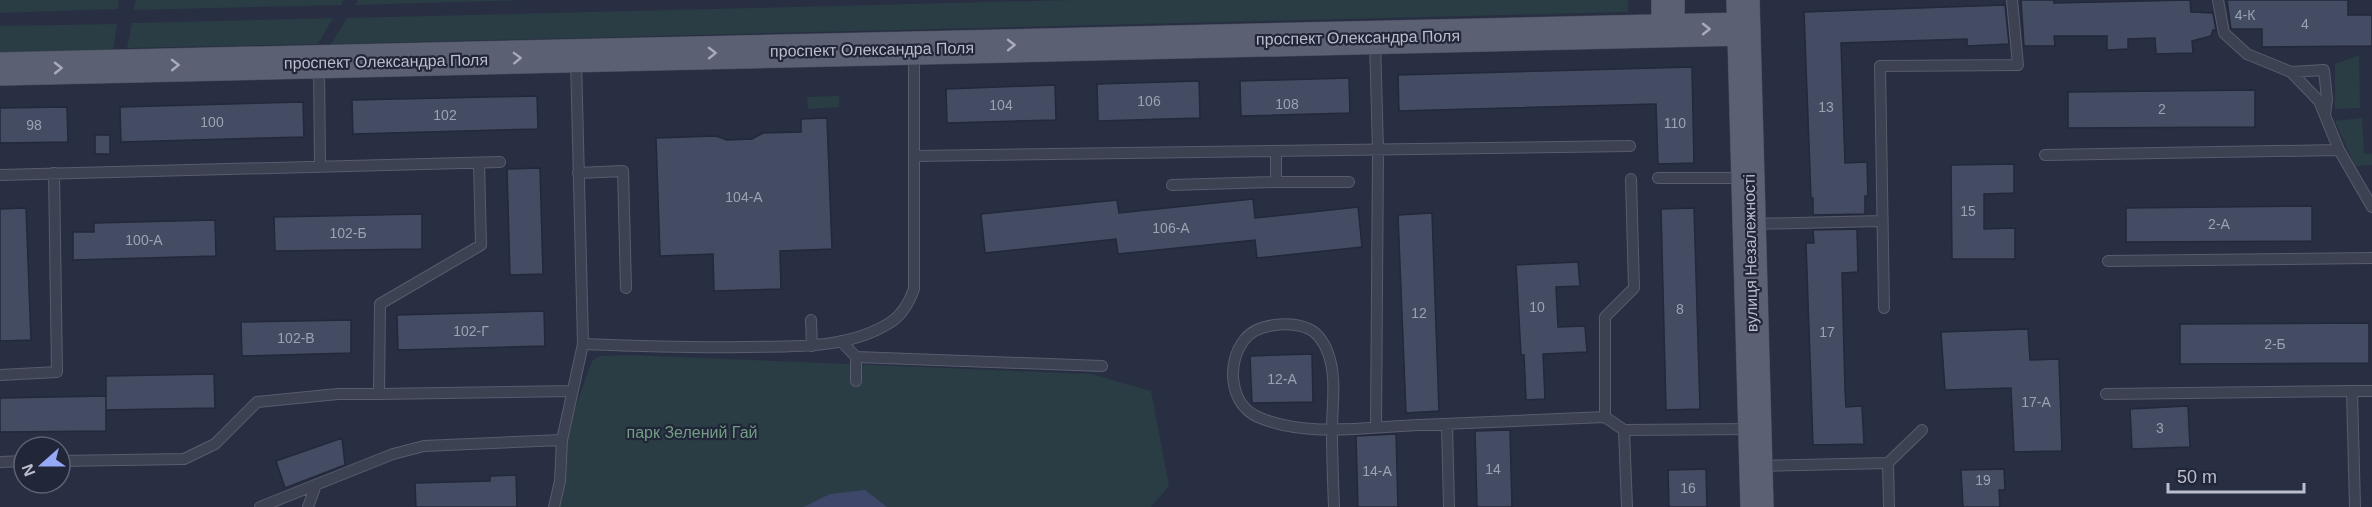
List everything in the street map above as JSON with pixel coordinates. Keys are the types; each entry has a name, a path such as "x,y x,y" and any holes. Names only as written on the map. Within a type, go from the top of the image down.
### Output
{"main road":[{"name":"проспект Олександра Поля","path":"0,69 1375,36 1668,15 1743,14"},
{"name":"вулиця Незалежності","path":"1743,14 1757,507"}],"lane":[{"path":"1884,308 1880,66 2018,65 2012,0"},
{"path":"2218,0 2224,33 2247,54 2291,72 2319,101 2339,150 2372,207"},
{"path":"1375,36 1378,151 1376,427"},
{"path":"583,344 660,348 812,346 864,335 885,325 902,312 910,302 914,289 914,48"},
{"path":"554,507 560,481 562,440 583,344 576,56"},
{"path":"319,63 320,166"},
{"path":"2291,72 2324,70 2325,116"},
{"path":"915,156 1630,146"},
{"path":"2045,154 2339,150"},
{"path":"1276,152 1276,182"},
{"path":"0,175 500,162"},
{"path":"379,394 380,304 480,245 479,163"},
{"path":"578,173 622,171 626,288"},
{"path":"0,375 57,372 54,173"},
{"path":"1658,178 1749,178"},
{"path":"1605,417 1605,317 1634,288 1631,179"},
{"path":"1172,185 1348,182"},
{"path":"1750,224 1881,221"},
{"path":"2108,261 2372,258"},
{"path":"812,320 812,346"},
{"path":"1334,507 1332,429 1333,378 1328,354 1320,338 1309,329 1288,325 1271,326 1254,331 1245,339 1237,354 1233,369 1234,387 1241,405 1255,415 1276,424 1332,429 1605,417 1624,430 1754,429"},
{"path":"841,341 856,357 856,381"},
{"path":"856,357 1101,366"},
{"path":"72,461 184,459 215,444 256,402 338,394 571,391"},
{"path":"2352,391 2355,507"},
{"path":"2106,394 2372,391"},
{"path":"1447,424 1449,507"},
{"path":"1624,430 1627,507"},
{"path":"1756,466 1888,462 1922,430"},
{"path":"260,507 393,454 424,446 562,440"},
{"path":"1888,462 1889,507"},
{"path":"308,507 316,485"}],"green space":[{"path":"0,0 119,0 118,9 0,13"},
{"path":"136,0 344,0 341,5 134,10"},
{"path":"358,0 527,0 355,5"},
{"path":"1073,0 1628,0 1628,12 331,44 347,18"},
{"path":"333,18 318,44 127,48 132,23"},
{"path":"117,24 113,51 0,54 0,26"},
{"path":"2359,55 2360,108 2335,109 2335,64"},
{"path":"839,96 839,107 808,109 807,97"},
{"path":"2362,118 2364,154 2372,154 2372,165 2355,166 2335,121"},
{"name":"парк Зелений Гай","path":"632,355 1091,374 1151,391 1169,486 1151,507 560,507 570,422 592,361 600,356"}],"water":[{"path":"865,490 887,507 804,507 830,494"}],"building":[{"path":"2021,0 2054,0 2054,3 2190,0 2191,12 2213,13 2216,30 2213,30 2211,36 2192,41 2193,53 2156,54 2155,38 2128,39 2128,49 2107,50 2107,36 2054,36 2055,46 2024,46"},
{"path":"2227,0 2348,0 2348,15 2372,15 2372,46 2262,47 2262,29 2231,29"},
{"path":"2005,5 2009,44 1967,46 1967,39 1841,43 1845,163 1867,162 1868,196 1865,196 1865,214 1813,215 1804,12"},
{"path":"1692,67 1694,163 1658,164 1656,104 1399,111 1398,75"},
{"path":"1349,78 1350,113 1241,116 1240,81"},
{"path":"1199,81 1200,118 1098,121 1097,84"},
{"path":"1055,85 1056,120 947,123 946,89"},
{"path":"2255,90 2255,127 2068,128 2068,92"},
{"path":"537,96 538,129 353,134 352,100"},
{"path":"303,102 304,137 121,142 120,107"},
{"path":"67,107 68,142 0,143 0,108"},
{"path":"827,118 832,249 780,251 781,289 714,291 713,254 660,256 656,138 716,136 727,140 752,139 763,133 801,132 801,119"},
{"path":"95,135 110,135 110,154 95,154"},
{"path":"2014,164 2014,193 1984,194 1984,229 2015,228 2015,259 1952,259 1951,165"},
{"path":"540,168 543,274 510,275 507,169"},
{"path":"1253,199 1255,218 1358,207 1362,247 1257,258 1255,240 1118,254 1116,239 985,253 981,214 1117,200 1119,213"},
{"path":"2312,206 2312,241 2126,242 2126,208"},
{"path":"26,208 31,340 0,341 0,209"},
{"path":"1694,208 1700,409 1666,410 1661,209"},
{"path":"1432,213 1439,411 1406,413 1398,215"},
{"path":"422,214 422,249 275,251 274,217"},
{"path":"215,220 216,256 73,260 73,232 94,232 94,223"},
{"path":"1857,229 1858,272 1842,273 1845,390 1846,407 1862,406 1864,444 1813,445 1806,243 1814,243 1813,230"},
{"path":"1578,262 1580,286 1556,287 1558,327 1585,326 1587,352 1543,354 1545,399 1526,400 1516,265"},
{"path":"544,311 545,346 398,350 397,315"},
{"path":"351,320 351,353 242,356 241,322"},
{"path":"2369,323 2369,363 2180,364 2180,324"},
{"path":"2028,329 2030,360 2059,359 2062,451 2014,452 2011,388 1945,390 1941,332"},
{"path":"1312,354 1313,402 1252,403 1250,356"},
{"path":"214,374 215,408 106,410 106,376"},
{"path":"106,396 106,431 0,432 0,398"},
{"path":"2188,406 2190,447 2132,449 2130,409"},
{"path":"1510,430 1512,507 1477,507 1475,431"},
{"path":"1396,434 1398,507 1358,507 1356,436"},
{"path":"342,438 345,465 285,488 276,461"},
{"path":"1706,469 1707,507 1669,507 1668,470"},
{"path":"2004,469 2005,490 1999,490 2000,507 1963,507 1961,470"},
{"path":"516,475 517,507 416,507 415,483 490,481 490,476"}]}
